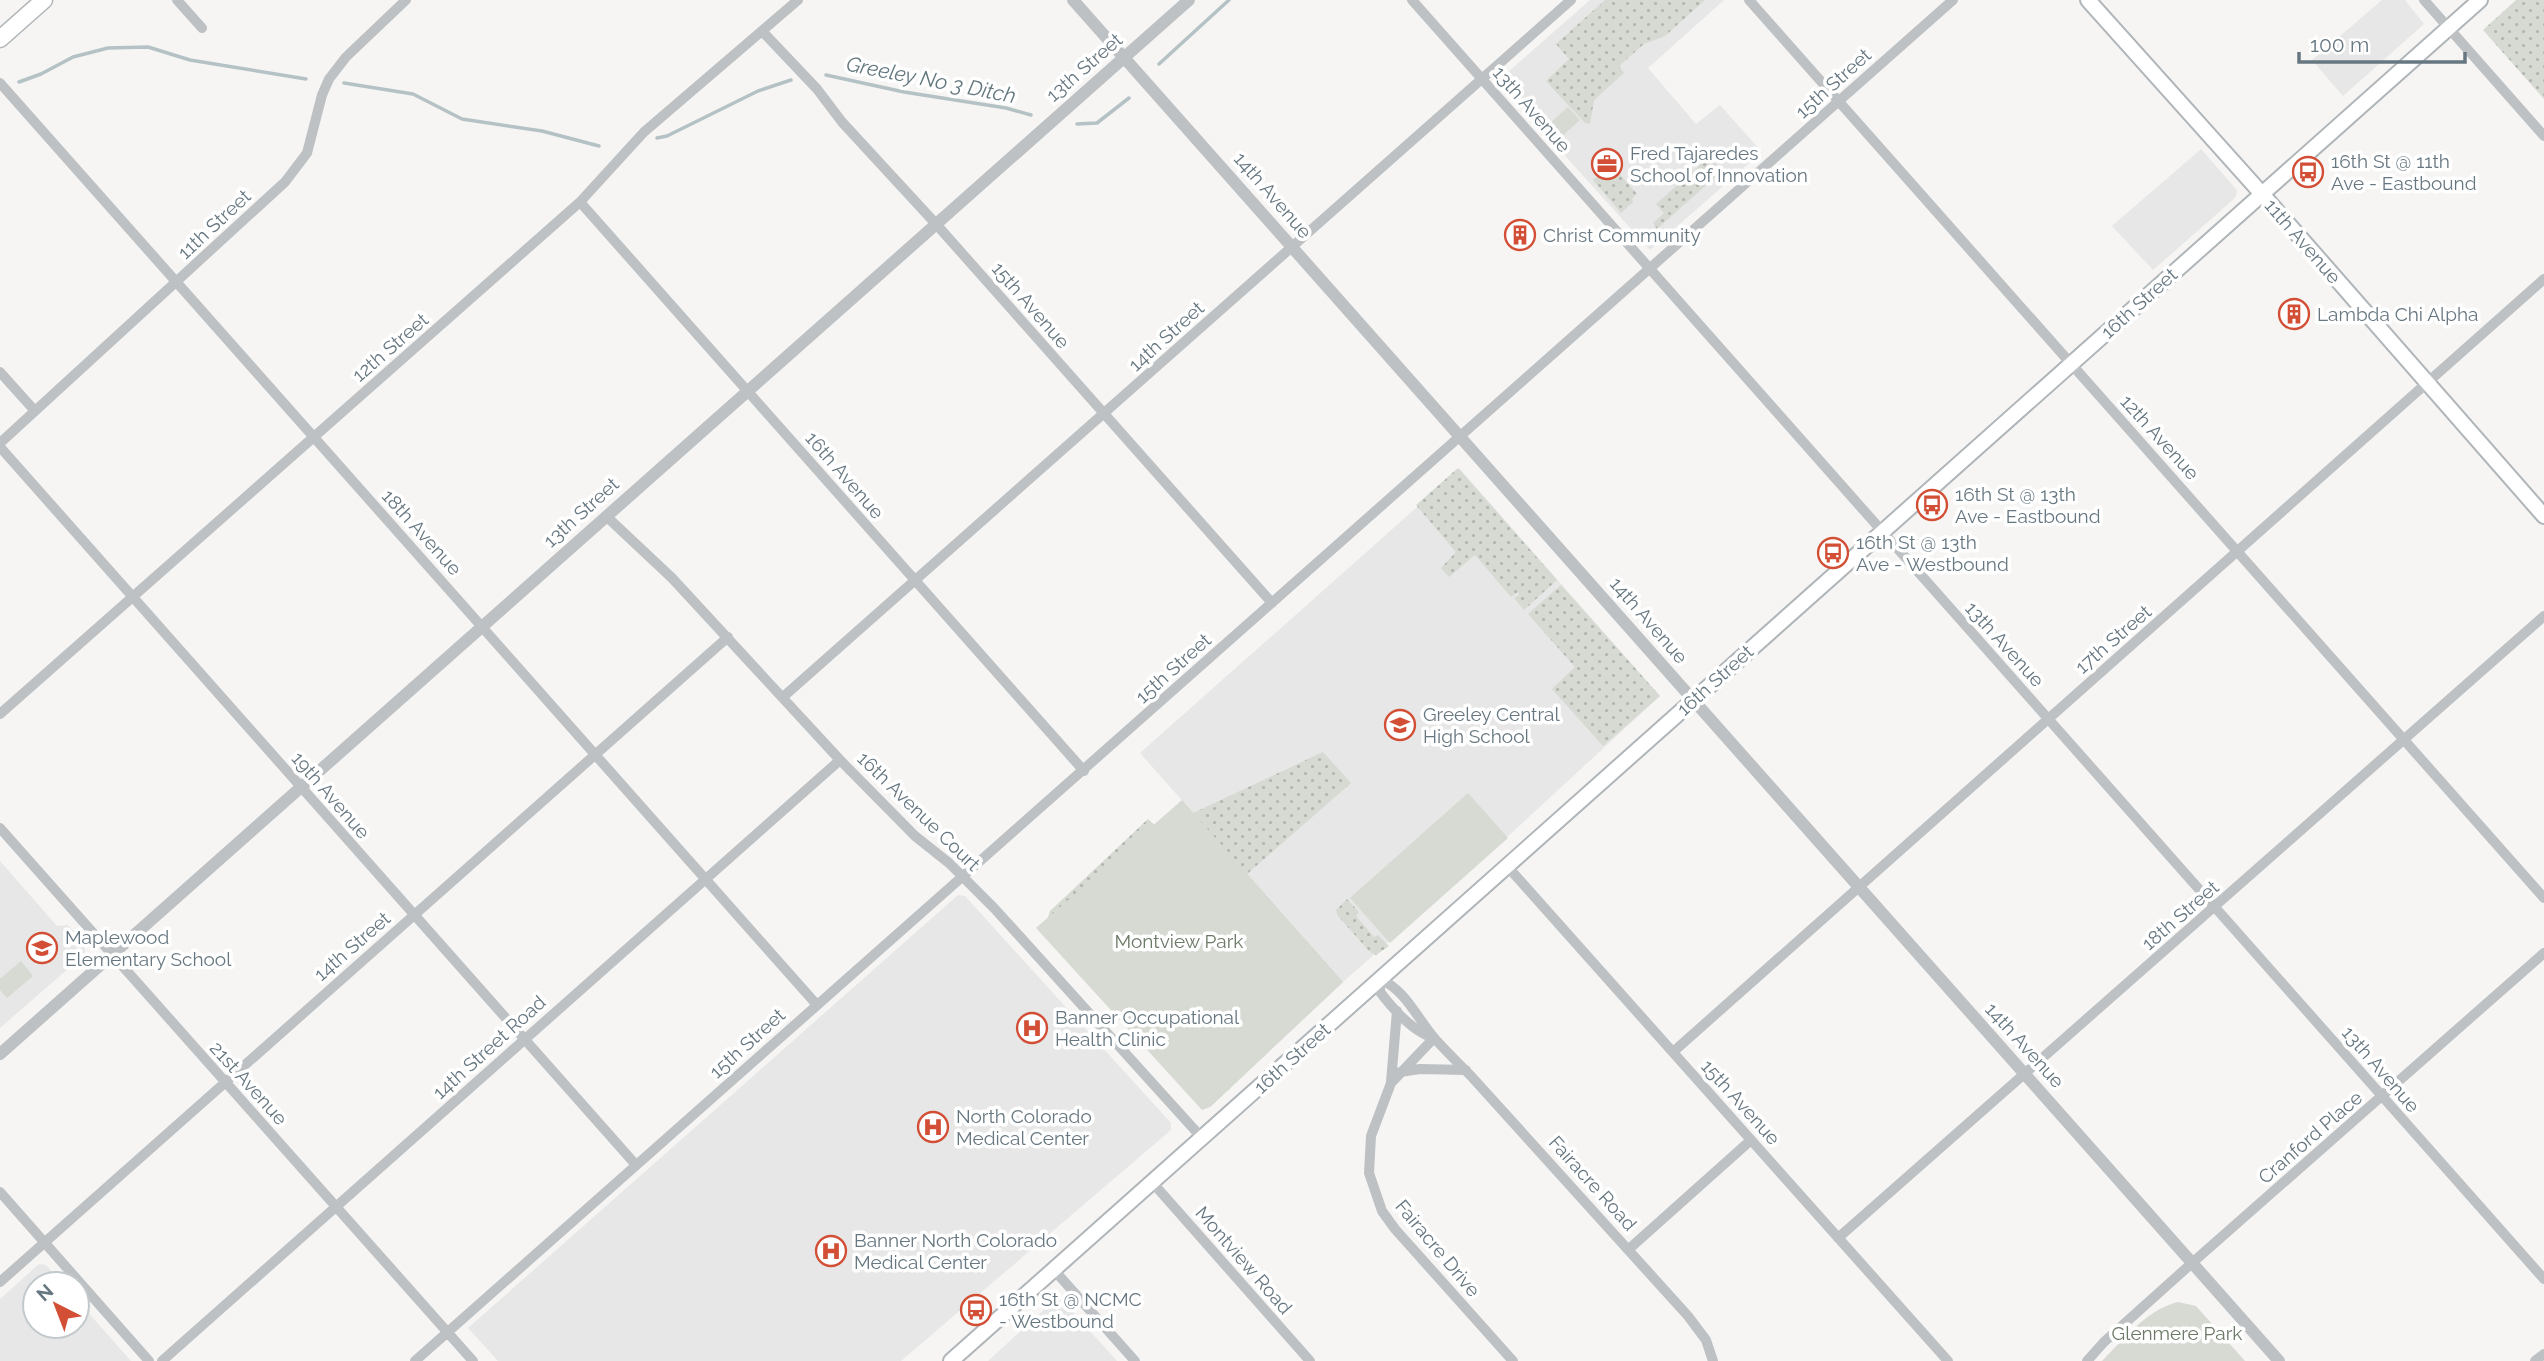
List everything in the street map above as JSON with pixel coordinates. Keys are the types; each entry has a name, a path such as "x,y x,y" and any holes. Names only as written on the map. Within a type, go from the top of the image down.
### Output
{"main road":[{"path":"0,39 44,0"},
{"name":"11th Avenue","path":"2088,0 2544,516"},
{"name":"16th Street","path":"951,1361 2480,0"}],"street":[{"path":"177,0 202,28"},
{"name":"11th Street","path":"0,445 285,182 307,152 329,79 346,57 406,0"},
{"name":"12th Street","path":"0,715 580,202 644,132 798,0"},
{"name":"14th Avenue","path":"1073,0 2278,1361"},
{"name":"13th Street","path":"0,1054 1189,0"},
{"name":"13th Avenue","path":"1412,0 2544,1279"},
{"name":"14th Street","path":"783,697 1571,0"},
{"name":"12th Avenue","path":"1749,0 2544,898"},
{"name":"15th Street","path":"415,1361 1953,0"},
{"path":"2424,0 2544,136"},
{"name":"15th Avenue","path":"762,32 817,89 842,122 1272,603"},
{"name":"18th Avenue","path":"0,83 817,1005"},
{"name":"16th Avenue","path":"580,202 1084,771"},
{"name":"17th Street","path":"1673,1052 2544,279"},
{"path":"0,372 35,411"},
{"name":"19th Avenue","path":"0,445 636,1165"},
{"name":"16th Avenue Court","path":"606,516 656,562 728,636 840,760 915,836 963,877 1202,1138"},
{"name":"18th Street","path":"1838,1238 2544,616"},
{"name":"14th Street","path":"0,1282 728,636"},
{"name":"14th Street Road","path":"162,1361 840,760"},
{"name":"21st Avenue","path":"0,828 473,1361"},
{"name":"15th Avenue","path":"1507,866 1944,1357"},
{"name":"Cranford Place","path":"2087,1361 2104,1342 2192,1262 2544,953"},
{"name":"Fairacre Road","path":"1434,1038 1424,1035 1397,1011 1380,992 1380,979 1393,984 1434,1038 1629,1249 1706,1339 1713,1361"},
{"path":"1391,1083 1397,1011"},
{"name":"Fairacre Drive","path":"1434,1038 1391,1083 1371,1136 1369,1173 1377,1200 1395,1229 1513,1361"},
{"path":"1400,1072 1420,1069 1466,1070"},
{"path":"1629,1249 1751,1140"},
{"name":"Montview Road","path":"1152,1182 1310,1361"},
{"path":"0,1192 149,1361"},
{"path":"1054,1270 1135,1361"},
{"path":"2536,1361 2544,1353"},
{"path":"1930,1361 1944,1357"}],"shaded area":[{"path":"1590,0 1724,0 1648,68 1696,124 1720,105 1762,152 1650,250 1498,81"},
{"path":"2382,0 2405,0 2424,24 2343,96 2312,60"},
{"path":"2201,149 2237,193 2235,198 2153,270 2112,226"},
{"name":"Greeley Central High School","path":"1460,469 1660,696 1505,839 1343,982 1140,753"},
{"name":"Maplewood Elementary School","path":"0,861 57,926 68,925 84,943 85,954 0,1028"},
{"name":"North Colorado Medical Center","path":"958,895 965,896 1171,1123 1171,1130 901,1361 498,1361 468,1328"},
{"path":"39,1264 46,1265 50,1270 32,1270"},
{"path":"21,1280 21,1340 91,1340 91,1316 131,1361 0,1361 0,1299"},
{"path":"1058,1297 1117,1361 988,1361"}],"green space":[{"path":"1605,0 1705,0 1665,36 1644,44 1619,66 1624,73 1594,100 1590,124 1585,123 1546,81 1569,59 1556,44"},
{"path":"2516,0 2544,0 2544,99 2483,30"},
{"path":"1568,107 1580,120 1559,139 1547,126"},
{"path":"1709,157 1722,171 1657,229 1653,223 1664,213 1656,204"},
{"path":"1616,170 1637,194 1621,213 1593,180 1603,172 1607,177"},
{"path":"1458,468 1557,580 1524,610 1514,598 1519,595 1518,592 1511,597 1475,555 1449,577 1441,568 1456,552 1416,505"},
{"path":"1561,585 1660,696 1603,746 1552,689 1575,667 1528,614"},
{"name":"Montview Park","path":"1323,752 1351,783 1247,874 1343,982 1210,1107 1045,926 1050,911 1148,819 1159,829"},
{"path":"1468,793 1508,838 1390,943 1350,898"},
{"name":"Montview Park","path":"1182,800 1343,982 1210,1107 1202,1110 1036,928"},
{"path":"1347,899 1359,912 1356,916 1374,937 1378,935 1389,946 1376,955 1370,952 1338,916 1336,910"},
{"path":"21,961 33,976 7,998 0,990 0,979"},
{"name":"Glenmere Park","path":"2178,1302 2196,1306 2245,1361 2102,1361 2146,1318"}],"waterway":[{"name":"Greeley No 3 Ditch","path":"1159,64 1229,0"},
{"name":"Greeley No 3 Ditch","path":"19,82 73,57 108,48 148,47 190,60 306,79"},
{"name":"Greeley No 3 Ditch","path":"826,75 1031,115"},
{"name":"Greeley No 3 Ditch","path":"657,138 667,136 758,91 791,80"},
{"name":"Greeley No 3 Ditch","path":"344,83 413,94 462,119 542,131 599,146"},
{"name":"Greeley No 3 Ditch","path":"1077,124 1097,123 1129,98"}],"place":[{"name":"Fred Tajaredes School of Innovation","path":"1607,164"},
{"name":"16th St @ 11th Ave - Eastbound","path":"2308,172"},
{"name":"Christ Community","path":"1520,235"},
{"name":"Lambda Chi Alpha","path":"2294,314"},
{"name":"16th St @ 13th Ave - Eastbound","path":"1932,505"},
{"name":"16th St @ 13th Ave - Westbound","path":"1833,553"},
{"name":"Greeley Central High School","path":"1400,725"},
{"name":"Maplewood Elementary School","path":"42,948"},
{"name":"Banner Occupational Health Clinic","path":"1032,1028"},
{"name":"North Colorado Medical Center","path":"933,1127"},
{"name":"Banner North Colorado Medical Center","path":"831,1251"},
{"name":"16th St @ NCMC - Westbound","path":"976,1310"}]}
